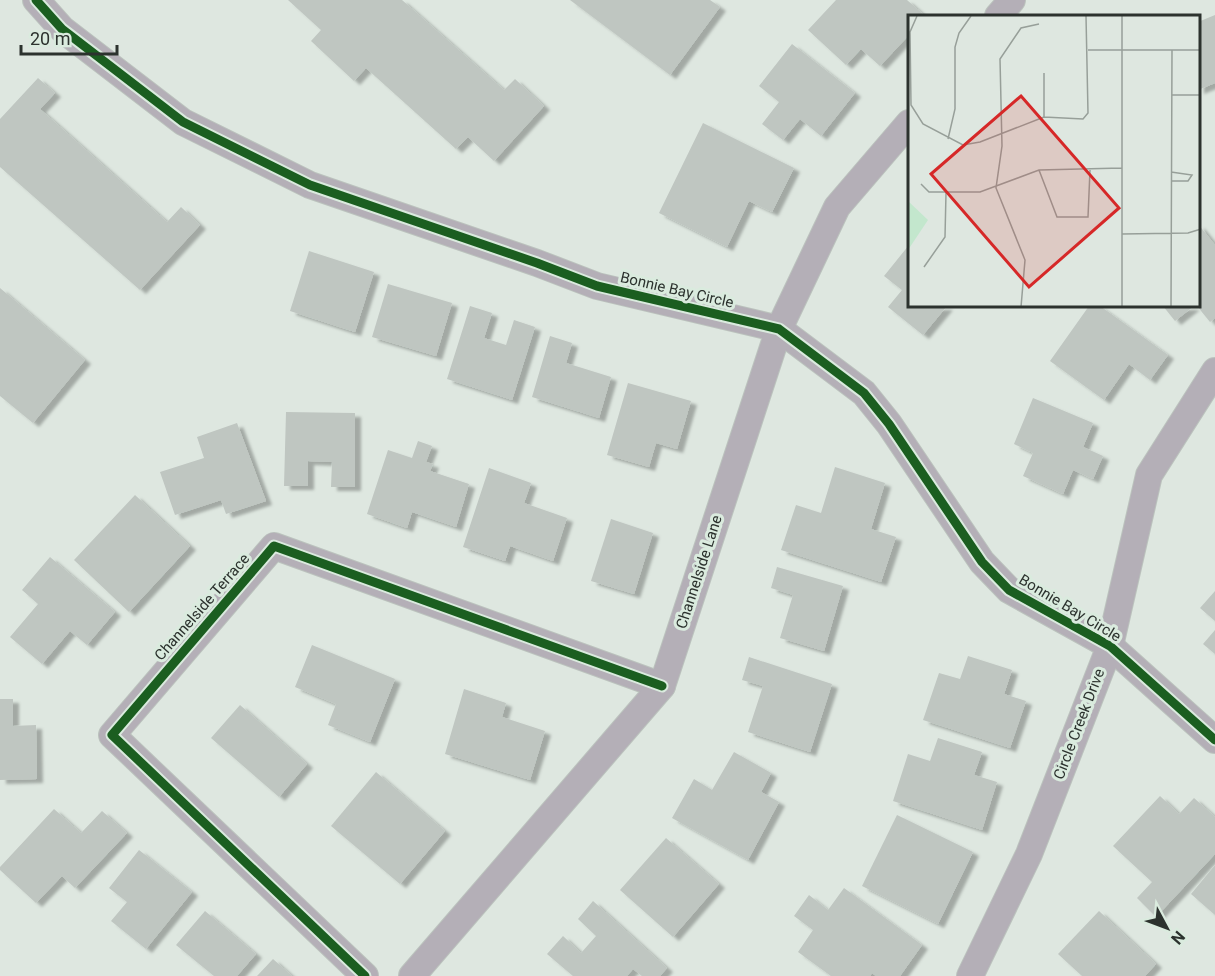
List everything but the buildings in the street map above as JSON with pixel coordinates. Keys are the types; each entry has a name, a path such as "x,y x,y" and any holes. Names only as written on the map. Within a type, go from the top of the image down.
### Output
{"street":[{"name":"Bonnie Bay Circle","path":"36,0 62,28 183,122 310,185 537,262 597,286 779,329 864,393 889,424 982,562 1010,590 1110,646 1215,740"},
{"path":"1000,15 1012,0"},
{"name":"Channelside Lane","path":"412,976 662,686 779,329 837,207 908,124"},
{"name":"Circle Creek Drive","path":"970,976 1029,854 1110,646 1149,475 1215,371"},
{"name":"Channelside Terrace","path":"365,976 112,735 274,546 662,686"}],"cycle path":[{"path":"36,0 62,29 183,122 310,185 597,286 779,329 864,393 889,424 982,562 1009,590 1110,646 1215,740"},
{"path":"365,976 112,735 274,546 662,686"}]}
